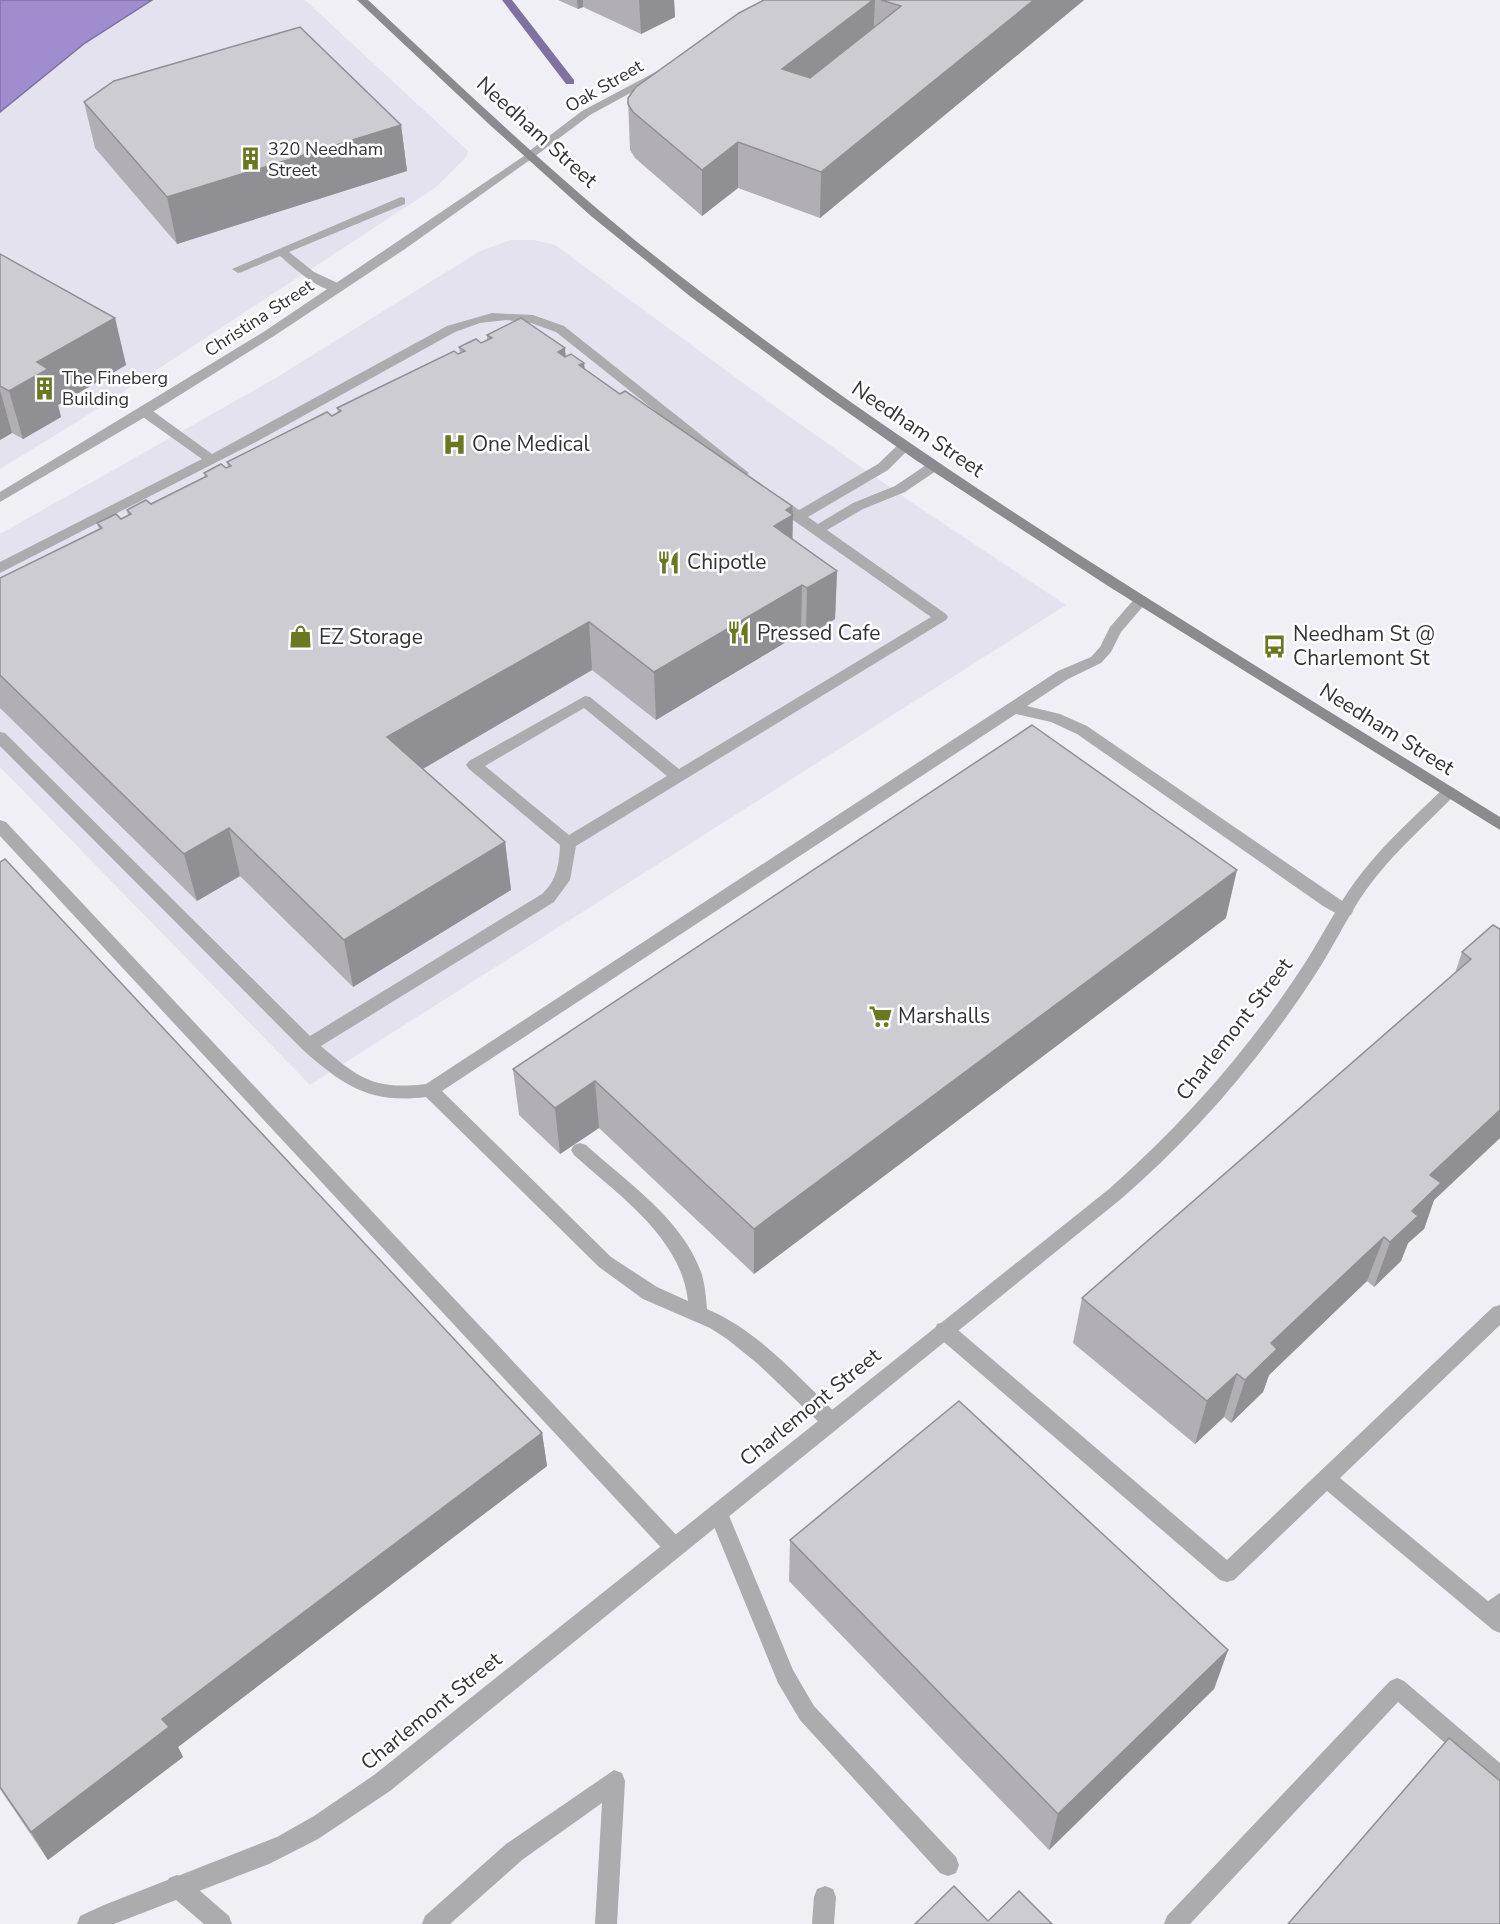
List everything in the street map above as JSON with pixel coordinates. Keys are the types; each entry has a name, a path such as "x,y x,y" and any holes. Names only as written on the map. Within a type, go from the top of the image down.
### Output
{"main road":[{"name":"Needham Street","path":"362,0 577,198 676,279 789,364 934,466 1141,600 1500,824"}],"street":[{"name":"Oak Street","path":"530,155 586,113 677,64"},
{"name":"Christina Street","path":"0,498 146,412 338,288 463,205 530,155"},
{"path":"238,269 401,201"},
{"path":"281,252 310,275 338,288"},
{"path":"0,568 211,459 451,329 484,317 507,316 541,321 560,329 798,517 941,617 568,843"},
{"path":"146,412 211,459"},
{"path":"798,517 883,467 905,446"},
{"path":"817,530 858,506 900,489 934,466"},
{"path":"0,737 309,1045 339,1071 368,1088 392,1094 430,1090 1063,675 1096,660 1106,649 1115,630 1141,600"},
{"path":"568,843 474,765 585,701 679,777"},
{"path":"1014,708 1055,718 1082,730 1345,911"},
{"name":"Charlemont Street","path":"88,1924 177,1886 285,1845 317,1827 382,1783 1123,1187 1192,1122 1250,1053 1310,969 1362,883 1383,857 1449,792"},
{"path":"0,826 674,1547"},
{"path":"309,1045 557,891 565,878 568,843"},
{"path":"430,1090 605,1262 642,1289 717,1322 750,1345 831,1421"},
{"path":"580,1150 654,1220 681,1251 691,1270 698,1313"},
{"path":"944,1330 1227,1573 1500,1313"},
{"path":"1326,1478 1496,1613"},
{"path":"718,1512 784,1676 795,1696 821,1730 948,1865"},
{"path":"1175,1924 1397,1688 1500,1777"},
{"path":"433,1924 514,1852 614,1781 606,1924"},
{"path":"177,1886 221,1924"},
{"path":"823,1924 825,1897"}],"shaded area":[{"path":"0,0 152,0 85,43 0,112"},
{"path":"152,0 305,0 468,151 467,156 435,188 77,422 0,469 0,112 85,43"},
{"path":"511,240 534,240 555,245 780,410 914,504 1066,605 310,1085 0,767 0,534 274,379 480,251"}],"building":[{"path":"764,0 873,0 782,69 810,78 901,6 881,0 1034,0 821,172 738,142 702,170 633,112 628,104 628,98 636,87 739,13"},
{"path":"300,27 401,125 167,197 84,102 114,81"},
{"path":"0,254 115,318 37,362 48,369 9,391 0,386"},
{"path":"521,318 565,348 558,352 565,357 571,354 584,363 579,365 620,394 625,391 792,506 786,510 793,515 774,526 837,571 807,588 802,585 654,672 589,622 387,737 505,842 344,940 229,828 184,854 0,675 0,578 102,528 97,523 116,514 121,519 131,514 127,510 146,500 151,504 207,476 204,473 221,464 226,468 231,466 227,462 327,412 332,416 341,411 337,408 454,351 458,354 465,351 459,347 476,339 481,343 492,338 487,335"},
{"name":"Marshalls","path":"1032,725 1237,870 754,1229 595,1081 555,1108 513,1069"},
{"path":"5,859 542,1433 162,1719 169,1727 31,1832 0,1787 0,862"},
{"path":"1493,925 1500,929 1500,1110 1430,1175 1441,1183 1412,1211 1418,1216 1390,1242 1384,1237 1271,1343 1277,1349 1245,1380 1237,1374 1207,1401 1082,1298 1471,959 1462,952"},
{"path":"959,1401 1228,1650 1058,1814 790,1540"},
{"path":"1449,1738 1500,1781 1500,1924 1288,1924"},
{"path":"954,1886 988,1921 1019,1891 1052,1924 915,1924"}],"waterway":[{"path":"507,0 570,82"}],"place":[{"name":"320 Needham Street","path":"250,159"},
{"name":"The Fineberg Building","path":"44,388"},
{"name":"One Medical","path":"454,444"},
{"name":"Chipotle","path":"669,562"},
{"name":"Pressed Cafe","path":"739,633"},
{"name":"EZ Storage","path":"301,637"},
{"name":"Needham St @ Charlemont St","path":"1275,646"},
{"name":"Marshalls","path":"880,1016"}]}
